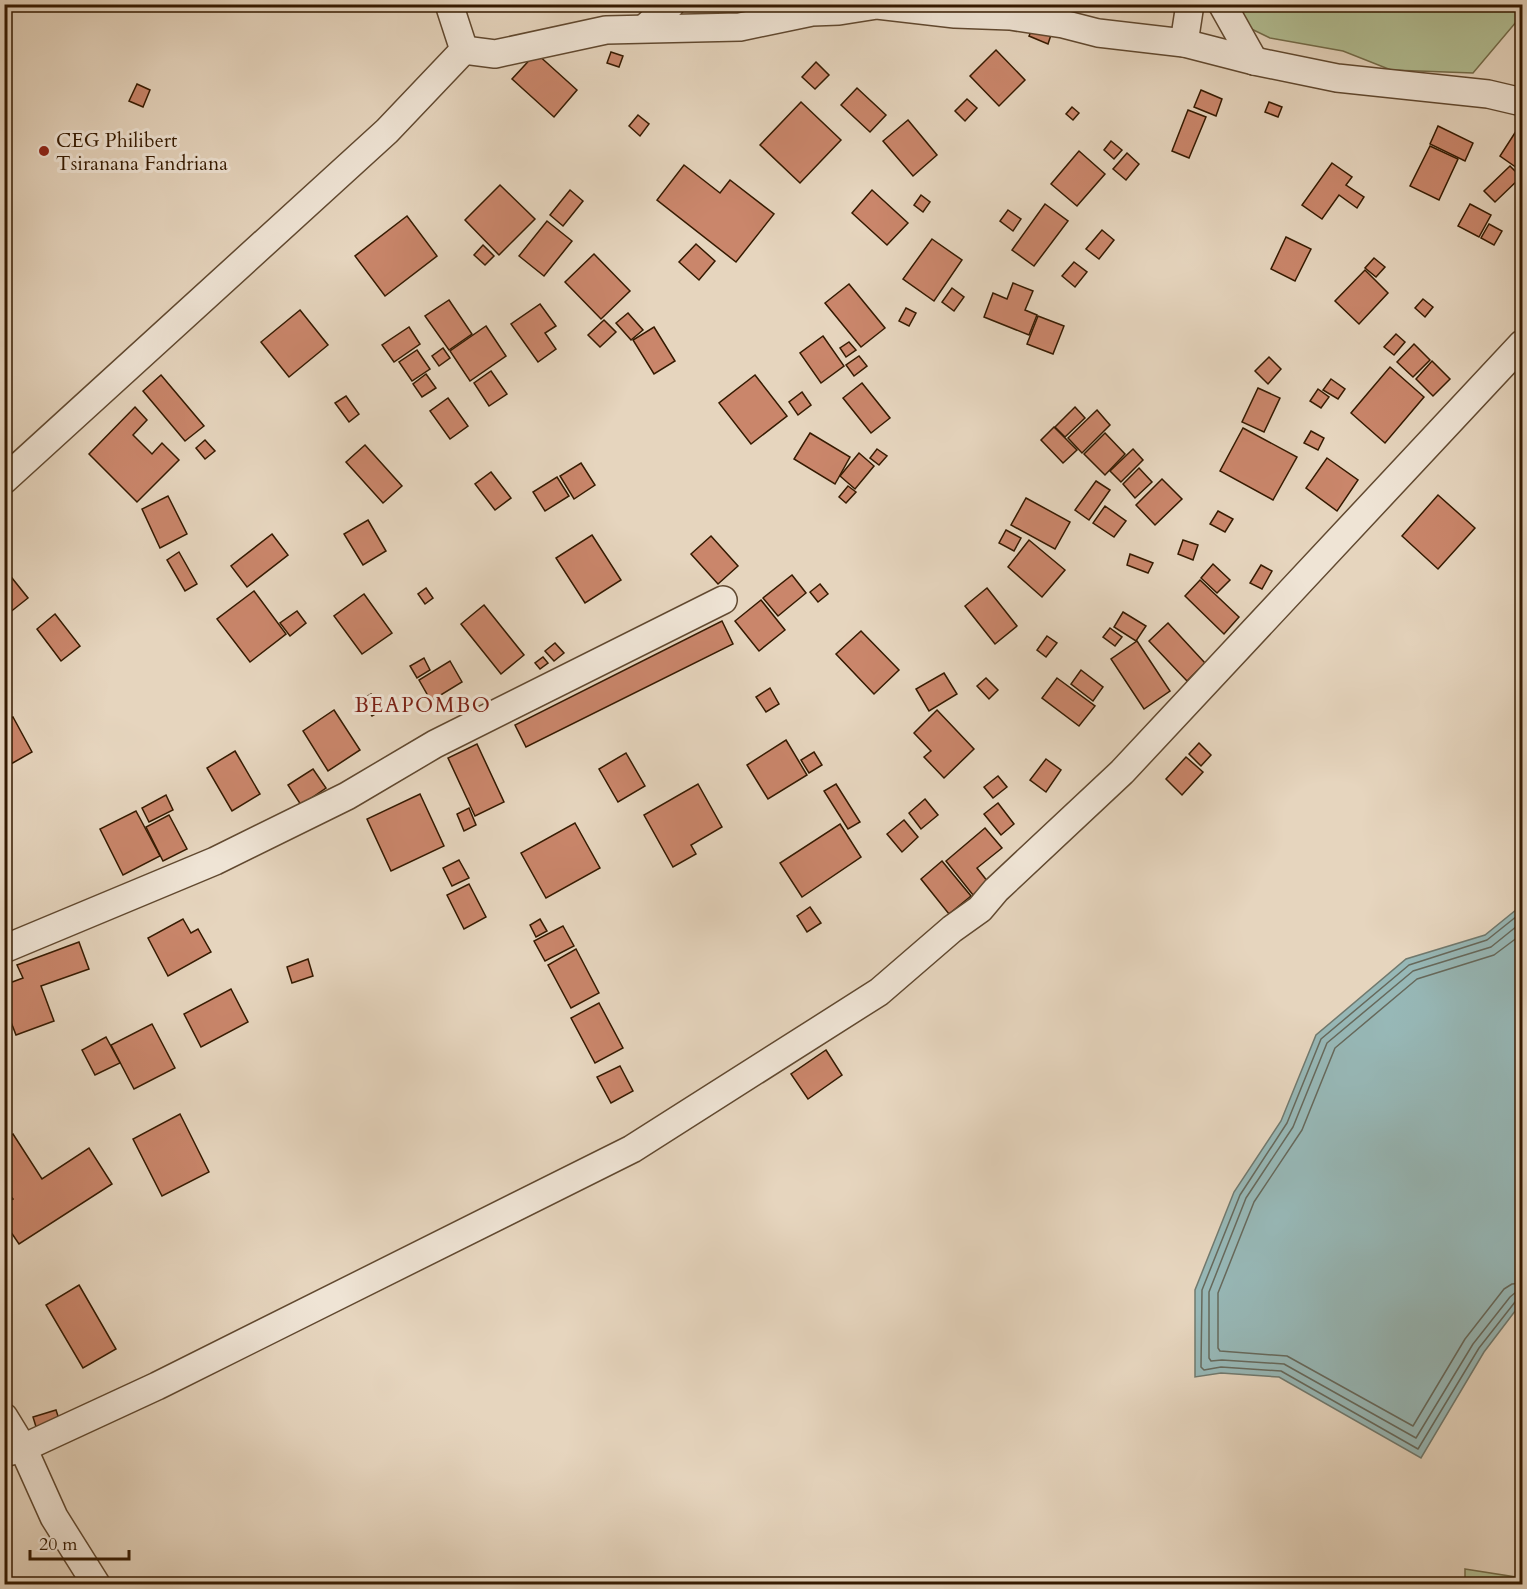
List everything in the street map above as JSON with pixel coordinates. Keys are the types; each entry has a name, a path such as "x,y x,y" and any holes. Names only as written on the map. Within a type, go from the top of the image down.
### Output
{"street":[{"path":"449,4 464,50"},
{"path":"645,28 671,4"},
{"path":"1184,43 1190,4"},
{"path":"1222,4 1254,61"},
{"path":"464,50 495,54 606,30 740,27 812,12 839,11 877,5 955,14 1010,16 1063,24 1098,33 1184,43 1254,61 1337,78 1488,94 1522,102"},
{"path":"4,480 387,131 464,50"},
{"path":"14,1450 157,1386 632,1149 879,992 952,929 980,909 996,890 1122,772 1522,344"},
{"path":"4,949 215,861 347,796 435,744 723,600"},
{"path":"4,1417 14,1450 96,1584"}],"green space":[{"path":"1522,4 1522,15 1473,73 1391,70 1343,51 1270,38 1202,5"},
{"path":"1465,1569 1522,1578 1522,1584 1465,1584"}],"water":[{"path":"1522,905 1522,1302 1484,1352 1421,1458 1279,1377 1221,1373 1195,1377 1195,1290 1234,1192 1281,1121 1316,1035 1406,959 1485,935"}],"building":[{"path":"1034,25 1052,32 1048,44 1029,36"},
{"path":"996,50 1025,80 999,106 970,76"},
{"path":"611,52 623,56 619,67 607,63"},
{"path":"536,53 577,90 554,117 512,79"},
{"path":"816,62 829,75 815,89 802,77"},
{"path":"137,84 150,90 143,107 129,101"},
{"path":"857,88 886,115 870,132 841,105"},
{"path":"1201,90 1222,99 1216,116 1194,107"},
{"path":"967,99 977,108 965,121 955,111"},
{"path":"801,102 841,140 800,183 760,145"},
{"path":"1269,102 1282,107 1278,117 1265,112"},
{"path":"1072,107 1079,113 1073,120 1066,114"},
{"path":"1188,110 1206,117 1189,158 1172,151"},
{"path":"638,115 649,124 640,136 629,126"},
{"path":"908,120 937,155 913,176 883,141"},
{"path":"1520,125 1522,127 1522,160 1517,168 1500,156"},
{"path":"1438,126 1473,143 1465,161 1430,144"},
{"path":"1111,141 1122,150 1114,159 1104,150"},
{"path":"1430,146 1458,159 1439,200 1410,186"},
{"path":"1079,151 1105,174 1077,206 1051,184"},
{"path":"1127,153 1139,164 1126,180 1113,169"},
{"path":"1332,163 1352,177 1346,185 1364,197 1357,208 1339,195 1322,219 1302,205"},
{"path":"684,165 720,193 730,180 774,214 736,262 657,200"},
{"path":"1510,166 1521,177 1495,202 1484,191"},
{"path":"500,185 535,219 499,255 465,220"},
{"path":"570,190 583,201 563,226 550,215"},
{"path":"872,190 908,223 887,245 852,213"},
{"path":"921,195 930,202 923,212 914,205"},
{"path":"1045,204 1068,221 1034,266 1012,250"},
{"path":"1470,204 1491,215 1479,237 1458,226"},
{"path":"1008,210 1021,219 1013,231 1000,221"},
{"path":"407,216 437,256 385,296 355,256"},
{"path":"547,221 572,241 544,276 519,256"},
{"path":"1489,224 1502,231 1494,245 1481,238"},
{"path":"1102,230 1114,240 1099,259 1086,249"},
{"path":"1286,237 1311,249 1295,281 1271,269"},
{"path":"932,239 962,260 934,301 903,279"},
{"path":"696,244 715,261 699,280 679,262"},
{"path":"483,245 494,256 485,265 474,255"},
{"path":"594,254 630,291 601,319 565,282"},
{"path":"1374,258 1385,267 1376,277 1365,268"},
{"path":"1074,262 1087,272 1075,287 1062,276"},
{"path":"1365,270 1388,293 1359,324 1335,301"},
{"path":"1013,283 1033,291 1025,310 1037,315 1029,335 984,317 993,293 1007,299"},
{"path":"849,284 885,328 861,347 825,303"},
{"path":"952,288 964,297 954,311 942,302"},
{"path":"1423,299 1433,307 1425,317 1415,308"},
{"path":"449,300 472,334 449,350 425,316"},
{"path":"540,304 556,326 545,333 556,349 538,362 511,324"},
{"path":"906,308 916,313 909,326 899,321"},
{"path":"300,310 328,345 289,377 261,342"},
{"path":"628,313 643,330 631,340 616,323"},
{"path":"1038,316 1064,326 1053,354 1027,344"},
{"path":"604,320 616,332 600,347 588,335"},
{"path":"486,326 506,356 470,381 450,351"},
{"path":"409,327 420,344 394,362 382,345"},
{"path":"654,327 675,361 654,374 633,340"},
{"path":"1396,334 1405,342 1394,355 1384,347"},
{"path":"823,336 844,366 821,383 800,353"},
{"path":"849,342 856,350 846,357 840,348"},
{"path":"1414,344 1430,360 1413,377 1397,362"},
{"path":"443,348 450,358 439,366 432,356"},
{"path":"417,350 430,369 412,381 399,362"},
{"path":"859,356 867,366 854,376 846,365"},
{"path":"1269,357 1281,369 1268,384 1255,371"},
{"path":"1432,361 1450,379 1433,396 1416,379"},
{"path":"1390,367 1424,397 1385,443 1351,413"},
{"path":"491,371 507,394 489,406 474,383"},
{"path":"426,374 436,388 422,397 413,384"},
{"path":"161,375 204,426 185,441 143,391"},
{"path":"755,375 787,416 751,444 719,403"},
{"path":"1331,379 1345,389 1338,399 1323,390"},
{"path":"862,383 890,418 871,433 843,398"},
{"path":"1258,388 1280,398 1264,432 1242,422"},
{"path":"1318,389 1329,397 1321,408 1310,401"},
{"path":"802,392 811,405 798,415 789,402"},
{"path":"346,396 359,414 349,422 335,403"},
{"path":"448,398 468,426 450,439 430,411"},
{"path":"135,407 147,420 133,435 152,454 162,443 179,460 137,502 89,454"},
{"path":"1075,407 1085,418 1065,437 1055,427"},
{"path":"1097,410 1110,425 1082,453 1068,438"},
{"path":"1054,427 1077,450 1063,463 1041,440"},
{"path":"1243,428 1297,457 1273,500 1220,471"},
{"path":"1311,431 1324,438 1318,450 1304,443"},
{"path":"810,433 850,457 835,484 794,459"},
{"path":"1105,433 1125,454 1105,475 1084,454"},
{"path":"205,440 215,451 205,459 196,448"},
{"path":"365,445 402,486 383,503 346,462"},
{"path":"877,449 887,456 879,465 870,458"},
{"path":"1133,449 1143,460 1121,482 1110,471"},
{"path":"859,453 874,466 855,489 840,476"},
{"path":"1327,458 1358,480 1337,511 1306,488"},
{"path":"581,463 595,485 574,499 560,476"},
{"path":"1139,468 1152,482 1135,498 1123,484"},
{"path":"491,472 511,498 495,510 475,484"},
{"path":"557,477 569,496 545,511 533,492"},
{"path":"1162,479 1182,499 1155,525 1136,505"},
{"path":"1096,481 1110,490 1089,520 1075,510"},
{"path":"848,486 856,492 846,503 839,497"},
{"path":"1438,495 1475,528 1438,569 1402,536"},
{"path":"168,496 187,534 160,548 142,509"},
{"path":"1026,498 1070,522 1055,549 1011,525"},
{"path":"1105,506 1126,521 1114,537 1093,523"},
{"path":"1218,511 1233,519 1225,532 1210,524"},
{"path":"368,520 386,551 363,565 344,534"},
{"path":"1006,530 1021,538 1014,551 999,543"},
{"path":"272,534 288,555 247,587 231,566"},
{"path":"592,535 621,580 585,603 556,558"},
{"path":"711,536 738,566 718,584 691,554"},
{"path":"1029,540 1065,570 1042,597 1008,567"},
{"path":"1183,540 1198,545 1193,560 1178,554"},
{"path":"179,552 197,584 185,591 167,560"},
{"path":"1130,554 1153,563 1148,573 1127,565"},
{"path":"1213,564 1230,580 1217,593 1201,578"},
{"path":"1261,565 1272,571 1262,589 1250,583"},
{"path":"4,568 28,598 4,617"},
{"path":"792,575 806,593 778,616 763,598"},
{"path":"1200,580 1239,617 1224,634 1185,596"},
{"path":"820,584 828,594 818,602 810,592"},
{"path":"426,588 433,598 425,604 418,594"},
{"path":"987,588 1017,626 995,644 965,606"},
{"path":"254,591 286,634 250,662 217,619"},
{"path":"364,594 392,633 362,654 334,616"},
{"path":"761,600 785,630 759,651 735,621"},
{"path":"484,605 524,655 501,674 461,624"},
{"path":"297,611 306,623 290,636 280,623"},
{"path":"1123,612 1146,626 1136,641 1114,627"},
{"path":"55,614 80,646 61,661 37,629"},
{"path":"722,621 733,644 526,747 515,725"},
{"path":"1168,623 1205,663 1187,681 1149,641"},
{"path":"1110,628 1122,637 1115,646 1103,637"},
{"path":"861,631 899,670 874,694 836,654"},
{"path":"1047,636 1057,643 1046,657 1037,650"},
{"path":"1137,641 1170,691 1144,709 1111,659"},
{"path":"555,643 564,653 554,661 545,651"},
{"path":"543,657 548,663 540,669 535,663"},
{"path":"424,658 430,670 417,678 410,666"},
{"path":"450,661 462,682 431,701 419,680"},
{"path":"1081,670 1103,687 1093,701 1071,684"},
{"path":"944,673 957,694 929,711 916,689"},
{"path":"986,678 998,690 989,699 977,686"},
{"path":"1057,678 1095,706 1079,726 1042,698"},
{"path":"770,688 779,704 766,712 756,697"},
{"path":"371,694 382,710 372,716 361,700"},
{"path":"334,710 360,750 328,771 303,731"},
{"path":"937,710 974,749 944,778 924,757 931,751 914,733"},
{"path":"13,717 32,752 11,764 4,751 4,721"},
{"path":"786,740 807,775 768,799 747,765"},
{"path":"1199,743 1211,755 1201,766 1189,754"},
{"path":"477,744 504,802 475,816 448,758"},
{"path":"235,751 260,794 232,811 207,768"},
{"path":"814,752 822,765 809,773 801,760"},
{"path":"626,753 645,786 618,802 599,769"},
{"path":"1186,757 1203,772 1182,795 1166,779"},
{"path":"1046,759 1061,770 1046,792 1030,780"},
{"path":"313,769 326,788 301,805 288,785"},
{"path":"998,776 1007,787 993,798 984,787"},
{"path":"698,784 722,827 691,845 696,854 673,867 644,815"},
{"path":"836,784 860,822 848,829 824,791"},
{"path":"420,794 444,846 391,871 367,819"},
{"path":"166,795 173,810 149,822 142,808"},
{"path":"925,799 938,815 921,829 909,813"},
{"path":"998,803 1014,824 1001,835 984,814"},
{"path":"469,808 476,825 464,831 457,814"},
{"path":"136,811 160,856 123,875 100,829"},
{"path":"169,815 187,849 163,861 146,827"},
{"path":"904,820 918,837 902,852 887,834"},
{"path":"575,823 600,868 546,898 521,853"},
{"path":"840,824 861,857 802,897 780,863"},
{"path":"985,828 1002,848 977,868 988,882 973,895 946,861"},
{"path":"459,860 469,878 452,886 443,868"},
{"path":"942,861 971,896 949,914 921,879"},
{"path":"469,884 486,917 464,929 447,895"},
{"path":"810,907 821,923 807,932 797,916"},
{"path":"183,919 191,933 198,929 211,952 168,976 148,938"},
{"path":"540,919 547,931 536,937 530,925"},
{"path":"563,926 574,946 545,961 534,941"},
{"path":"79,942 89,969 41,986 54,1021 16,1035 4,1004 4,985 23,978 17,965"},
{"path":"576,949 599,993 571,1008 548,965"},
{"path":"308,959 313,976 292,983 287,967"},
{"path":"231,989 248,1022 201,1047 184,1014"},
{"path":"599,1003 623,1048 595,1063 571,1018"},
{"path":"152,1024 175,1068 134,1089 111,1045"},
{"path":"106,1037 120,1063 95,1075 82,1050"},
{"path":"826,1050 842,1075 808,1099 791,1074"},
{"path":"620,1066 633,1091 611,1103 597,1077"},
{"path":"4,1068 11,1081 4,1084"},
{"path":"180,1114 209,1172 162,1196 133,1139"},
{"path":"13,1134 42,1179 89,1148 112,1184 19,1244 4,1222 4,1204 13,1199 4,1188 4,1140"},
{"path":"79,1285 116,1349 83,1368 46,1305"},
{"path":"56,1410 60,1422 37,1430 33,1417"}],"place":[{"name":"CEG Philibert Tsiranana Fandriana","path":"44,151"}],"district":[{"name":"BEAPOMBO","path":"423,705"}]}
